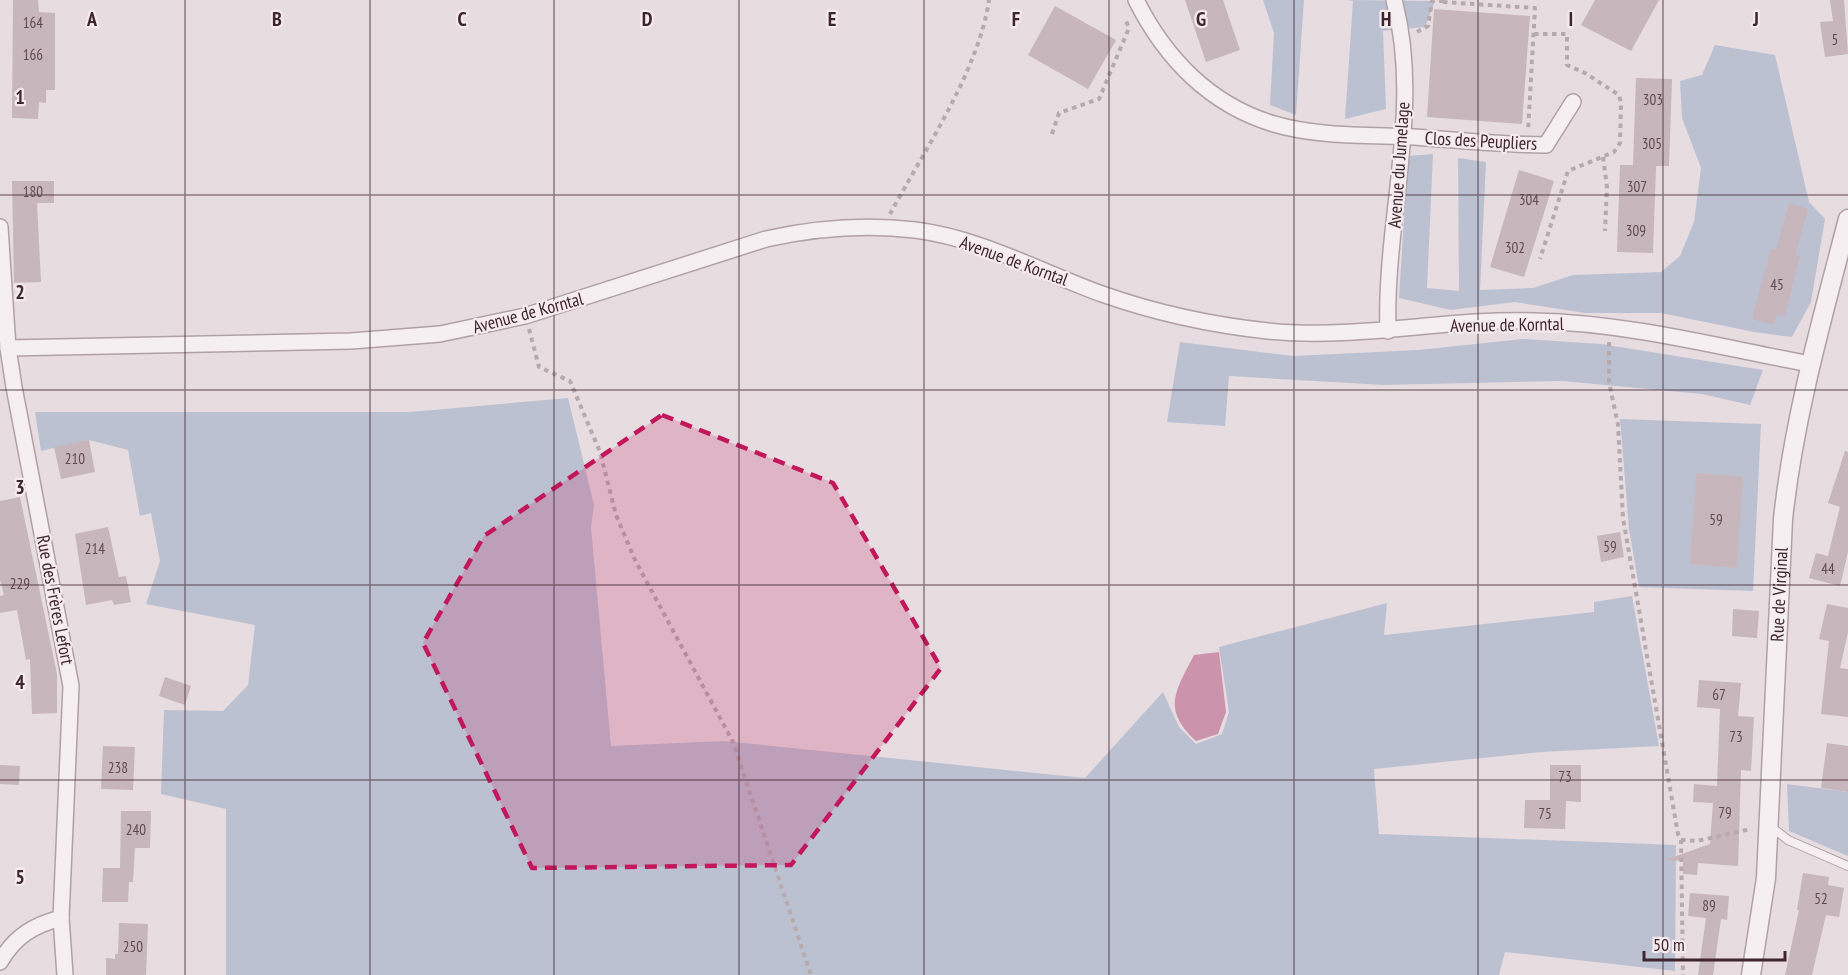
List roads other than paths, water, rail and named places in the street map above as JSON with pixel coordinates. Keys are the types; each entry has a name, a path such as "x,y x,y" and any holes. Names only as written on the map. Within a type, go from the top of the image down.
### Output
{"street":[{"path":"1136,0 1153,34 1189,75 1226,103 1274,124 1318,131 1402,137"},
{"name":"Avenue du Jumelage","path":"1389,331 1404,91 1401,43 1394,0"},
{"name":"Clos des Peupliers","path":"1402,137 1546,145 1573,102"},
{"name":"Rue de Virginal","path":"1751,972 1766,878 1783,519 1790,461 1810,364 1848,219"},
{"name":"Rue des Frères Lefort","path":"0,227 8,348 24,450 64,642 70,686 61,918 65,975"},
{"name":"Avenue de Korntal","path":"8,348 351,341 440,334 525,316 766,239 826,228 883,227 917,230 975,244 1102,294 1170,316 1269,331 1326,334 1534,321 1609,326 1810,364"},
{"path":"0,962 21,934 39,924 61,918"}],"lane":[{"path":"1769,826 1788,840 1848,866"}]}
